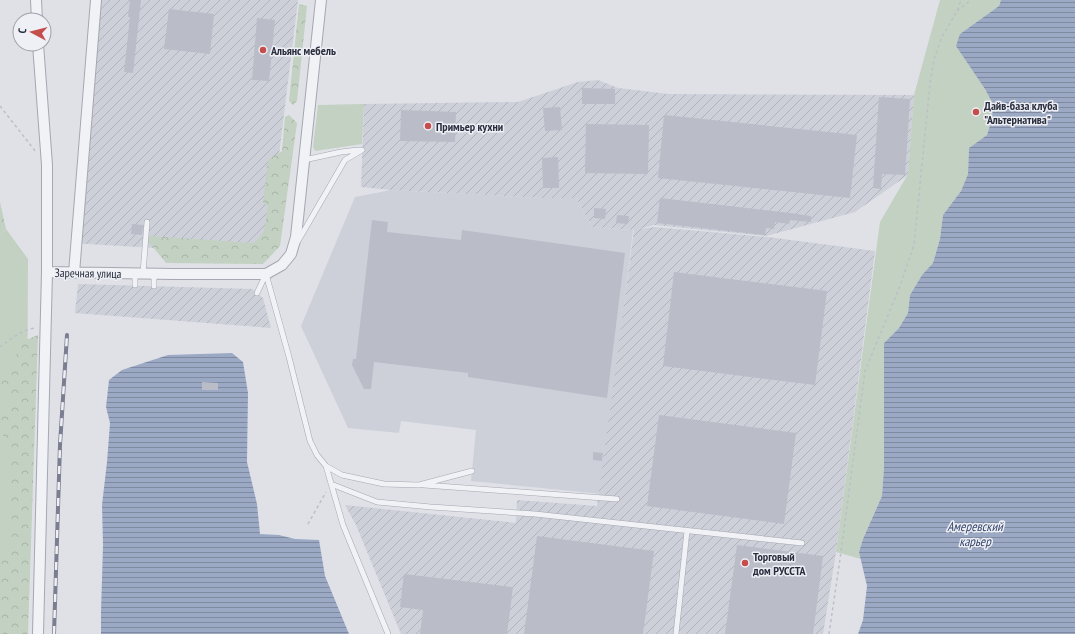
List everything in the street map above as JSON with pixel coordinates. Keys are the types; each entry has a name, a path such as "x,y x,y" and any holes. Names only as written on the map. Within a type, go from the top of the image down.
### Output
{"street":[{"path":"36,0 37,12"},
{"path":"74,273 96,0"},
{"path":"266,274 282,265 291,254 296,237 321,0"},
{"path":"39,52 47,165 47,272"},
{"name":"Заречная улица","path":"38,634 47,272 266,274"}],"lane":[{"path":"291,254 345,160 362,150 341,152 304,160"},
{"path":"135,285 139,273 147,222"},
{"path":"154,274 154,286"},
{"path":"256,293 266,274"},
{"path":"266,274 310,441 317,455 326,466 342,476 384,484 419,485 617,500"},
{"path":"326,466 343,525 388,634"},
{"path":"419,485 472,471"},
{"path":"331,484 377,502 535,514 802,543"},
{"path":"676,634 687,531"}],"path":[{"path":"829,634 865,371 900,286 914,245 930,84 934,59 942,37 957,11 961,0"},
{"path":"957,11 972,0"},
{"path":"0,106 47,165"},
{"path":"0,347 19,333 32,328 46,327"},
{"path":"308,524 331,484"}],"shaded area":[{"path":"93,0 298,0 269,237 255,254 71,243"},
{"path":"598,80 618,88 668,94 914,95 908,175 855,212 766,236 654,225 640,229 654,227 768,237 875,251 836,552 823,634 401,634 356,525 345,505 516,523 517,500 597,506 634,230 592,227 576,198 543,198 361,187 364,104 518,102 578,82"},
{"path":"391,190 543,198 576,198 592,227 633,230 602,494 471,481 476,430 401,421 399,433 348,428 301,326 355,197"},
{"path":"78,284 252,289 263,298 271,328 75,313"}],"green space":[{"path":"940,0 1001,0 999,6 960,34 993,104 992,119 987,135 969,148 968,174 961,191 943,215 940,239 933,263 922,275 910,295 908,313 899,328 884,343 884,467 882,496 863,539 859,552 861,559 836,552 880,222 908,174 914,95"},
{"path":"299,4 307,6 297,101 293,105 289,101"},
{"path":"364,104 362,144 315,151 313,147 318,105"},
{"path":"289,115 297,123 280,246 263,264 166,263 148,241 149,236 254,243 264,232 268,206 263,203 268,160 282,151 285,117"},
{"path":"0,202 6,229 0,234"},
{"path":"6,229 28,259 26,634 0,634 0,234"},
{"path":"38,335 28,634 0,634 0,623 2,622 0,613 0,553 12,550 10,510 11,455 1,430 0,406 14,399 0,386 0,384 13,368 19,343"}],"water":[{"name":"Амеревский карьер","path":"1001,0 1075,0 1075,634 858,634 863,620 867,586 859,552 863,539 882,496 884,467 884,343 899,328 908,313 910,295 922,275 933,263 940,239 943,215 961,191 968,174 969,148 987,135 992,119 993,104 985,89 956,46 960,34 999,6"},
{"path":"232,353 243,362 248,393 247,462 257,504 260,534 279,535 295,539 319,540 325,576 349,634 101,634 103,545 102,505 110,423 106,407 109,380 122,370 168,355"}],"building":[{"path":"130,0 141,0 133,73 124,72 130,17 128,17"},
{"path":"169,9 214,14 210,54 164,49"},
{"name":"Альянс мебель","path":"257,18 275,20 269,81 252,80"},
{"path":"582,88 615,89 615,104 582,104"},
{"path":"879,97 910,99 905,175 882,174 881,189 873,188"},
{"path":"560,107 562,130 545,131 543,108"},
{"name":"Примьер кухни","path":"401,110 456,112 455,142 400,141"},
{"path":"664,115 857,135 850,198 658,178"},
{"path":"586,124 649,125 648,174 585,173"},
{"path":"558,157 559,188 543,188 542,158"},
{"path":"660,198 811,216 811,222 790,220 789,224 775,222 774,229 766,228 765,235 657,223"},
{"path":"594,208 606,209 605,219 594,218"},
{"path":"617,215 629,216 628,224 616,223"},
{"path":"372,220 388,222 387,232 461,240 462,230 625,253 607,398 468,377 468,373 374,362 371,389 364,389 352,365 353,359 356,359"},
{"path":"132,224 143,225 142,235 131,234"},
{"path":"674,272 827,291 815,385 663,366"},
{"path":"202,382 218,383 218,390 202,390"},
{"path":"659,415 796,433 784,524 647,506"},
{"path":"593,452 603,453 602,461 593,460"},
{"path":"537,536 654,551 643,634 524,634"},
{"path":"737,545 823,556 813,634 725,634"},
{"path":"404,574 513,587 507,634 420,634 423,610 400,607"}],"railway":[{"path":"54,634 60,445 67,335"}],"place":[{"name":"Альянс мебель","path":"263,50"},
{"name":"Дайв-база клуба \"Альтернатива\"","path":"976,112"},
{"name":"Примьер кухни","path":"428,126"},
{"name":"Торговый дом РУССТА","path":"745,563"}]}
